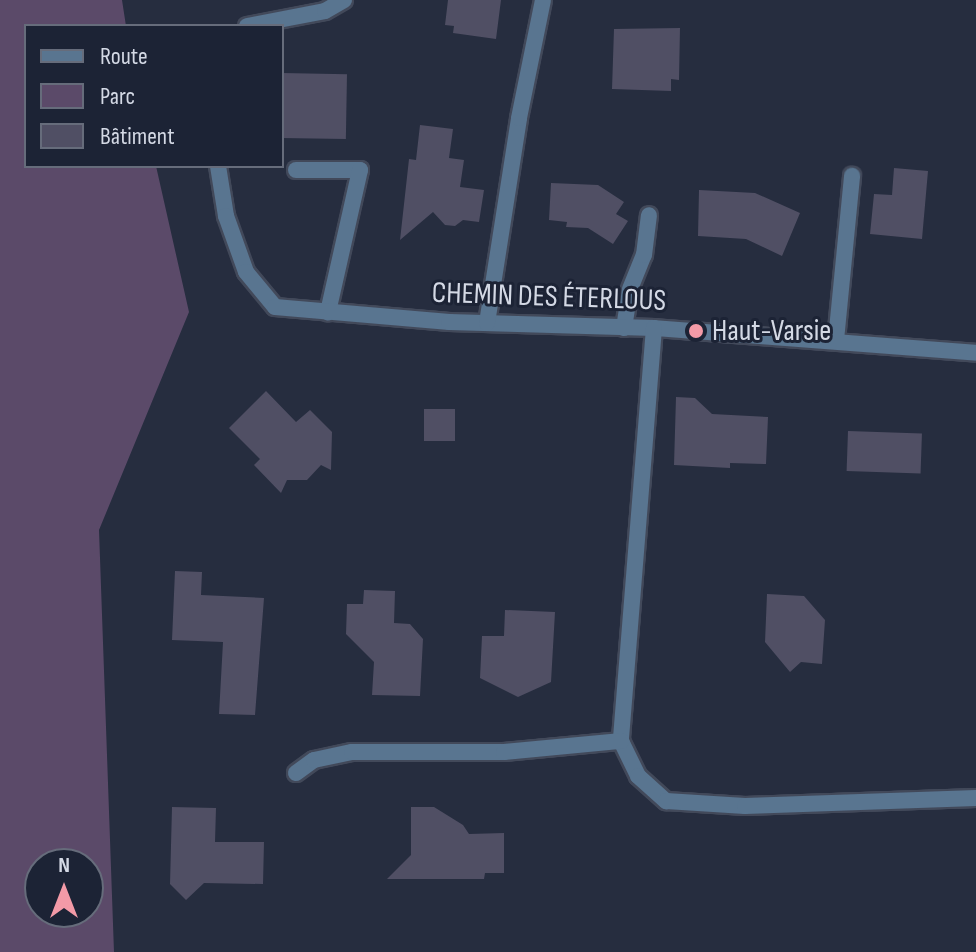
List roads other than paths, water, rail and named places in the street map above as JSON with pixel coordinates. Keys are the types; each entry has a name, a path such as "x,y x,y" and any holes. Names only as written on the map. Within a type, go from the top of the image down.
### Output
{"street":[{"path":"257,24 325,11 344,0"},
{"path":"487,323 519,118 543,0"},
{"name":"CHEMIN DES ÉTERLOUS","path":"218,168 226,216 246,272 275,307 487,323 654,328 976,353"},
{"path":"296,170 360,170 328,312"},
{"path":"836,340 852,176"},
{"path":"624,328 630,289 644,255 649,215"},
{"path":"654,328 621,741 638,776 666,801 745,806 976,798"},
{"path":"296,773 314,760 352,752 504,752 621,741"}],"place":[{"name":"Haut-Varsie","path":"696,331"}]}
